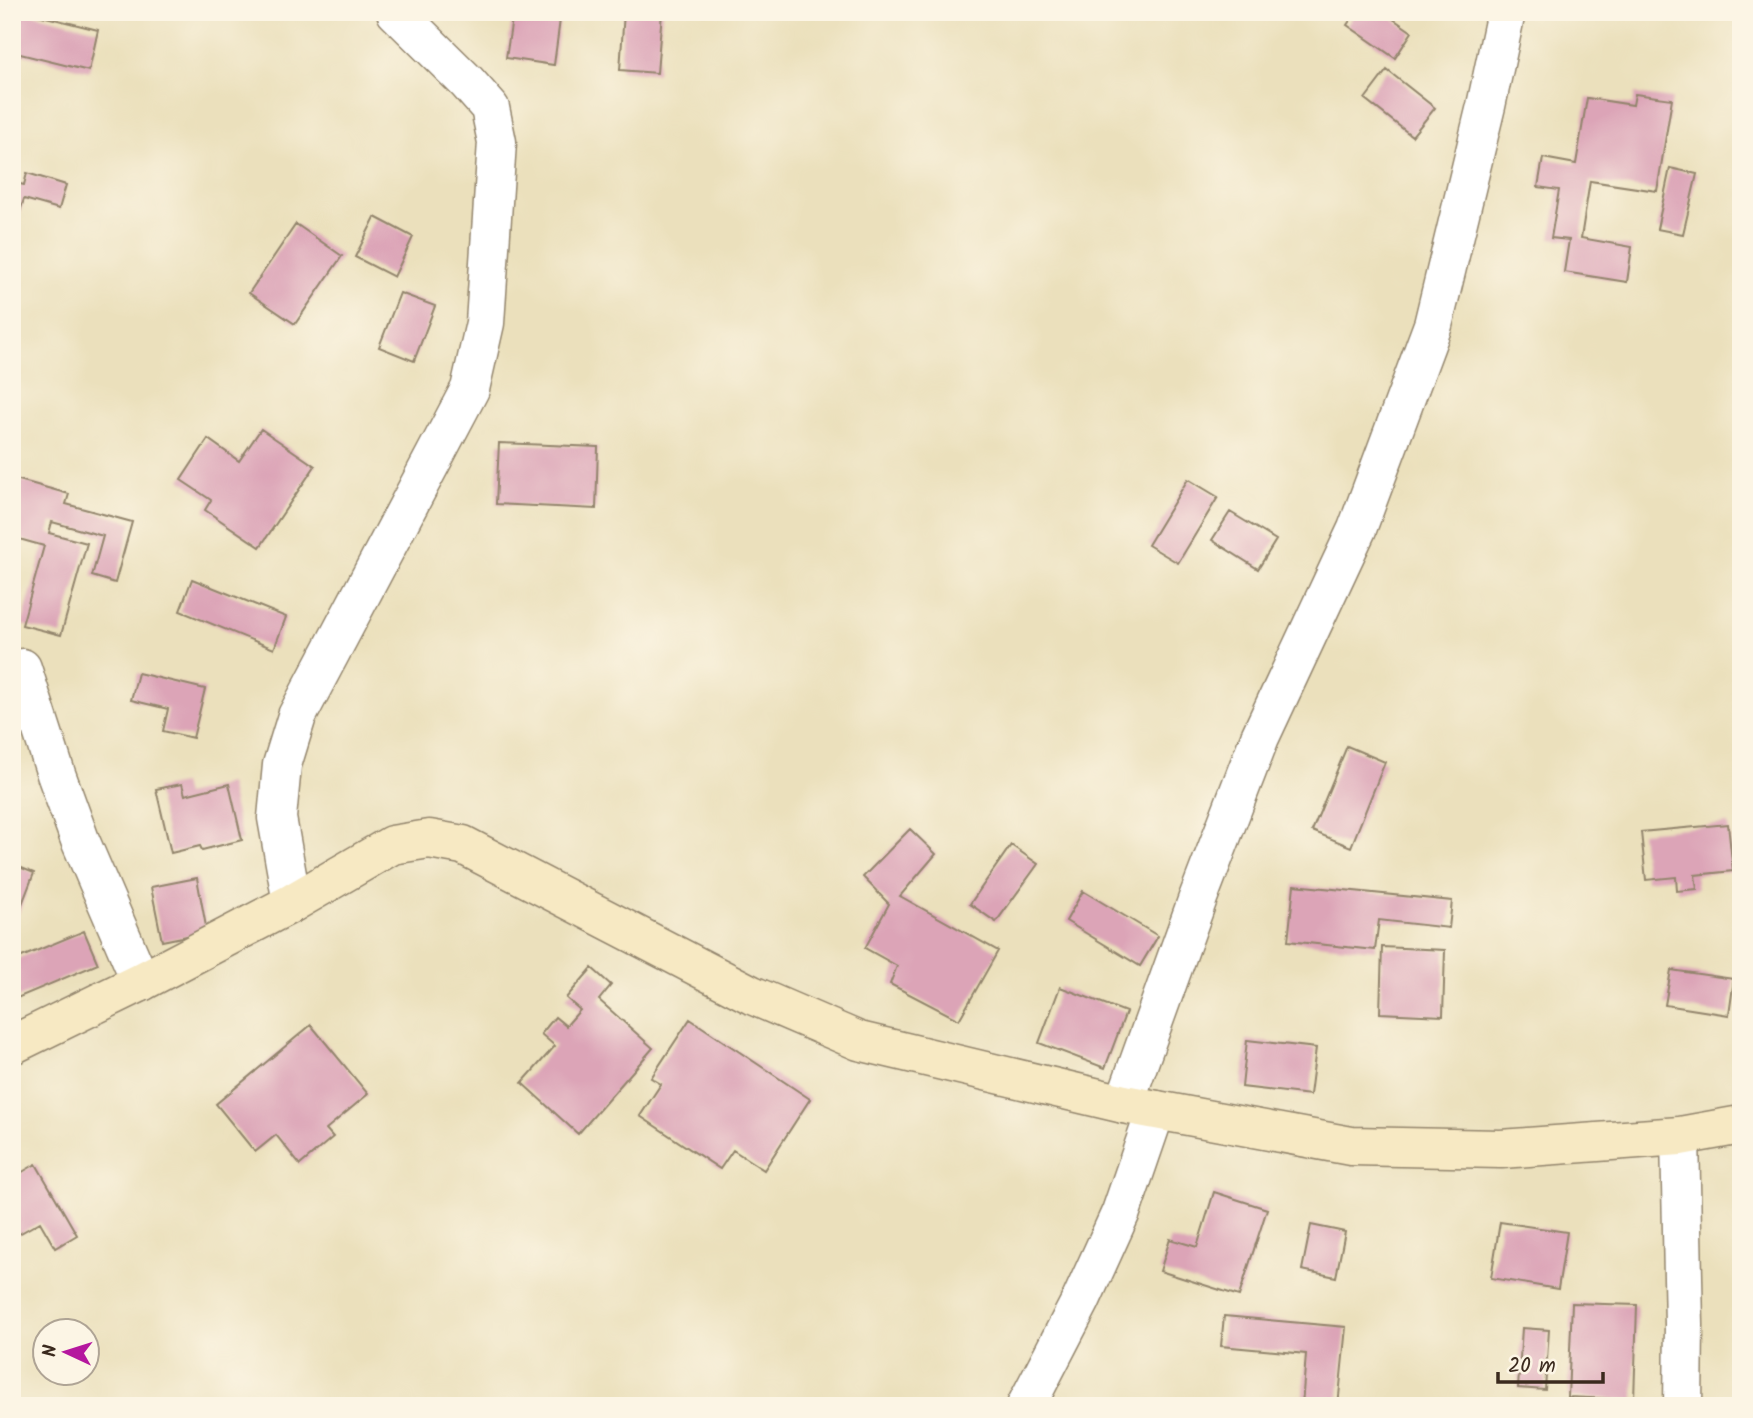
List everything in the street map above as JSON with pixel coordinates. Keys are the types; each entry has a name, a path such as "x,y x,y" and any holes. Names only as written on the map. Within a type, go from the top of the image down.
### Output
{"street":[{"path":"292,903 277,818 282,765 297,716 470,389 485,323 497,142 490,108 396,12"},
{"path":"1026,1406 1081,1300 1121,1212 1140,1107 1198,898 1261,737 1357,529 1433,325 1506,12"},
{"path":"22,668 80,840 141,982"},
{"path":"20,1032 141,982 292,903 392,845 429,839 463,845 752,995 859,1041 1140,1107 1351,1146 1501,1149 1680,1136 1741,1125"},
{"path":"1680,1136 1683,1406"}],"building":[{"path":"12,12 26,12 98,30 89,71 12,52"},
{"path":"513,12 561,12 554,65 506,58"},
{"path":"624,12 662,12 657,73 620,70"},
{"path":"1356,12 1383,12 1412,32 1395,58 1347,25"},
{"path":"1387,70 1435,108 1412,136 1365,99"},
{"path":"1635,94 1672,99 1657,191 1590,181 1581,238 1632,247 1627,282 1564,272 1569,240 1551,238 1559,190 1538,187 1543,158 1576,164 1587,98 1633,105"},
{"path":"1670,168 1697,174 1683,234 1657,229"},
{"path":"27,173 66,185 59,209 24,199 12,237 12,182 24,185"},
{"path":"375,217 413,237 394,277 355,257"},
{"path":"296,224 342,256 295,324 249,293"},
{"path":"400,293 435,306 414,361 379,347"},
{"path":"261,429 315,466 260,547 205,510 211,500 181,480 208,439 239,461"},
{"path":"499,443 598,447 596,509 496,504"},
{"path":"12,478 69,494 66,504 132,522 115,583 92,576 103,536 52,522 49,533 87,543 61,635 22,625 44,546 12,537"},
{"path":"1188,479 1218,497 1178,563 1148,545"},
{"path":"1230,512 1276,540 1258,569 1212,540"},
{"path":"192,579 286,617 274,649 180,611"},
{"path":"138,673 205,689 193,738 163,731 168,709 131,700"},
{"path":"1347,746 1385,762 1351,847 1312,831"},
{"path":"182,784 185,795 229,784 242,840 202,850 200,846 171,853 156,789"},
{"path":"1728,824 1733,871 1695,875 1697,889 1677,891 1676,877 1646,880 1641,832"},
{"path":"910,829 936,854 900,896 998,951 959,1020 890,984 897,966 865,948 889,904 863,877"},
{"path":"1011,845 1038,864 996,922 970,904"},
{"path":"12,864 34,873 12,930"},
{"path":"197,878 207,932 162,941 151,887"},
{"path":"1294,885 1452,901 1449,928 1379,920 1375,950 1288,941"},
{"path":"1083,891 1158,936 1140,966 1066,921"},
{"path":"84,931 98,964 17,998 12,985 12,961"},
{"path":"1382,947 1445,950 1443,1016 1380,1013"},
{"path":"592,968 611,985 599,1000 653,1048 578,1134 522,1083 555,1046 541,1034 555,1017 566,1026 580,1010 566,998"},
{"path":"1671,970 1734,979 1729,1015 1665,1005"},
{"path":"1060,987 1126,1012 1105,1068 1039,1043"},
{"path":"690,1019 810,1099 764,1170 733,1150 720,1169 640,1116 661,1084 651,1078"},
{"path":"311,1025 368,1094 326,1129 333,1137 300,1165 276,1135 255,1152 216,1104"},
{"path":"1247,1040 1316,1048 1310,1095 1242,1087"},
{"path":"36,1164 77,1235 55,1248 40,1222 12,1238 12,1178"},
{"path":"1214,1192 1267,1209 1239,1296 1160,1271 1170,1239 1197,1247"},
{"path":"1500,1222 1567,1232 1558,1289 1491,1278"},
{"path":"1311,1225 1345,1232 1336,1277 1302,1270"},
{"path":"1572,1303 1637,1305 1634,1400 1568,1397"},
{"path":"1224,1316 1346,1327 1338,1406 1302,1406 1306,1354 1221,1346"},
{"path":"1522,1328 1549,1330 1545,1390 1518,1388"}]}
